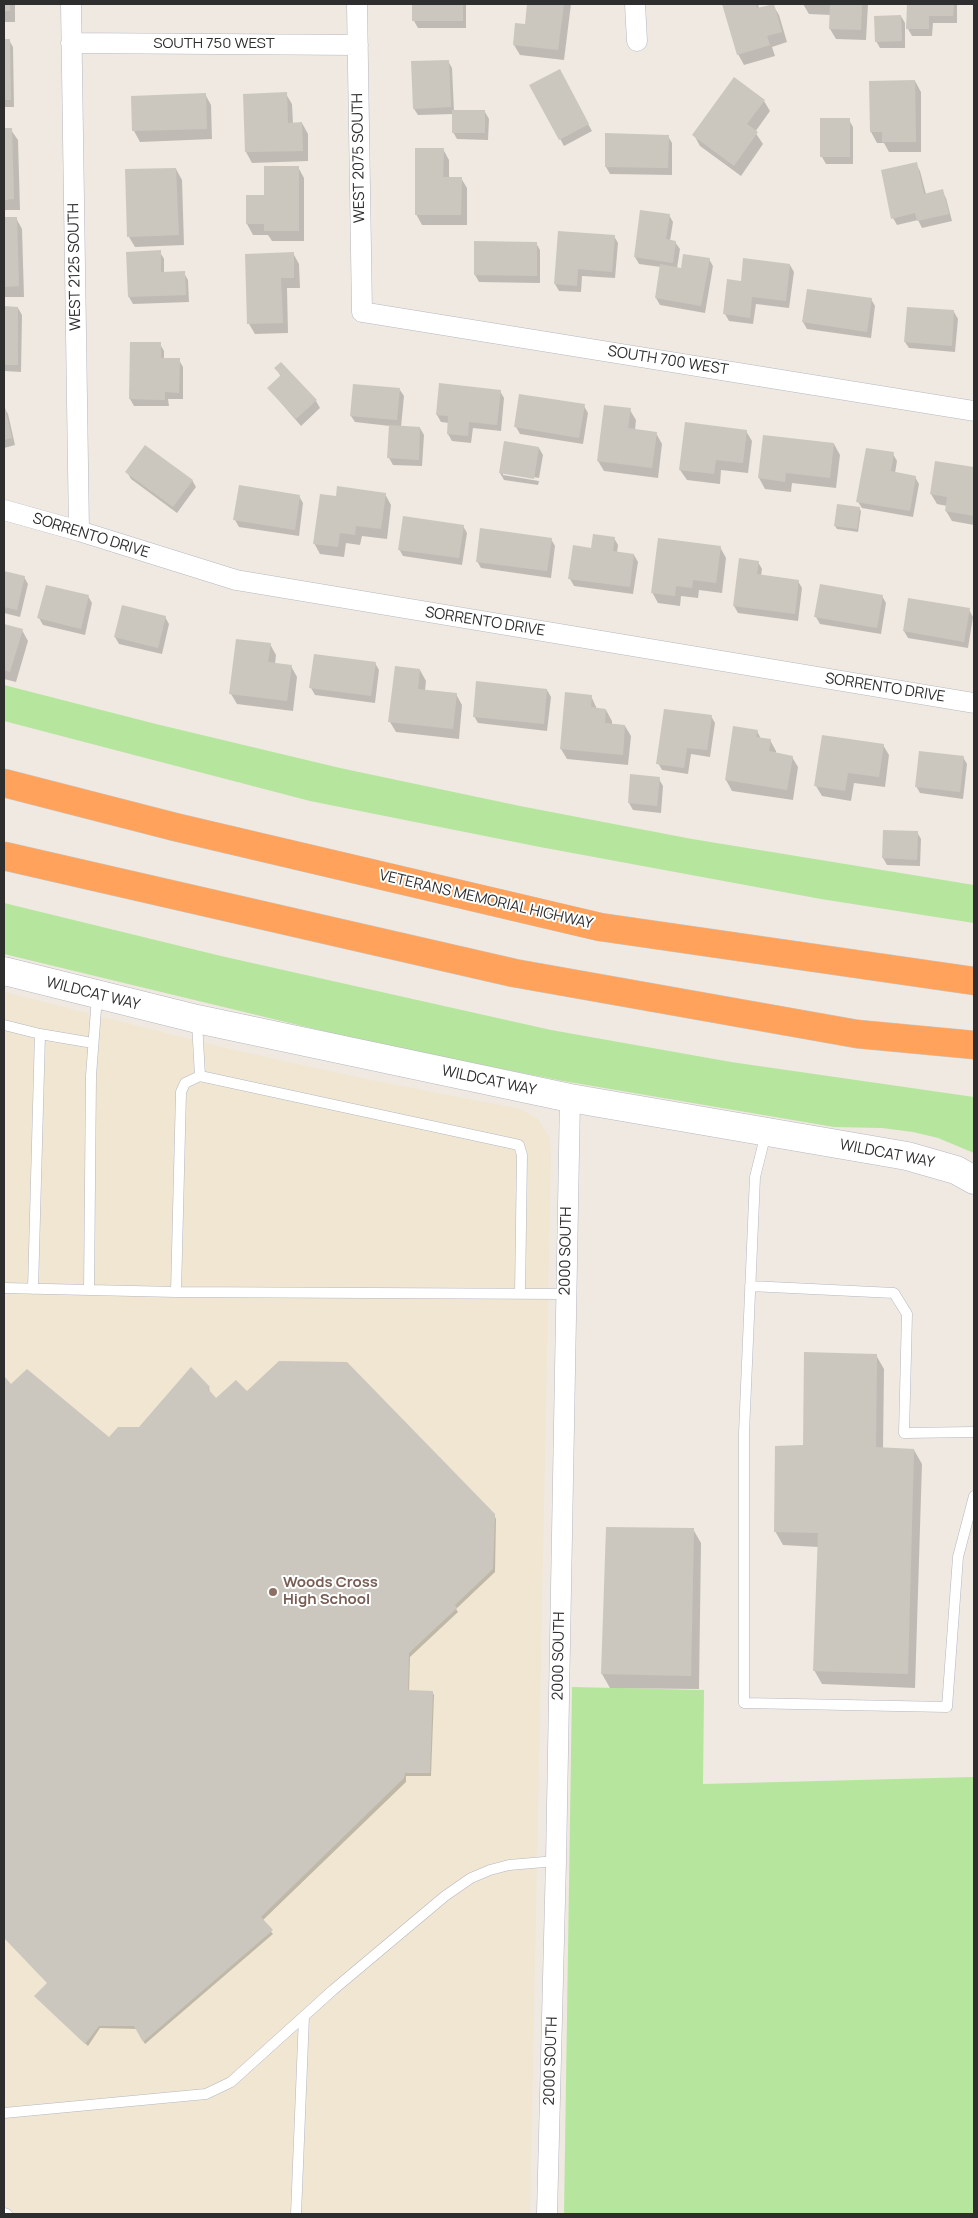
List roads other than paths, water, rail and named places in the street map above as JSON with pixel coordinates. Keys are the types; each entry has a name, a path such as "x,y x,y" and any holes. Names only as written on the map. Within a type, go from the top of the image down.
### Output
{"highway":[{"name":"VETERANS MEMORIAL HIGHWAY","path":"4,783 175,827 600,927 974,981"},
{"path":"4,856 514,974 857,1034 974,1045"}],"street":[{"name":"WEST 2125 SOUTH","path":"71,4 79,531"},
{"name":"WEST 2075 SOUTH","path":"357,4 362,312"},
{"path":"635,4 637,41"},
{"name":"SOUTH 750 WEST","path":"71,43 358,45"},
{"name":"SOUTH 700 WEST","path":"362,312 974,411"},
{"name":"SORRENTO DRIVE","path":"4,510 79,531 236,580 974,702"},
{"name":"WILDCAT WAY","path":"4,971 197,1020 570,1098 933,1162 956,1170 974,1180"},
{"name":"2000 SOUTH","path":"547,2214 556,1861 570,1098"}],"lane":[{"path":"88,1290 91,1076 97,995"},
{"path":"197,1020 200,1076"},
{"path":"4,1025 40,1034 93,1043"},
{"path":"33,1289 40,1034"},
{"path":"176,1292 181,1092 185,1083 200,1076 519,1145 522,1155 520,1294"},
{"path":"766,1132 755,1177 744,1434 744,1703 947,1707 958,1557 974,1496"},
{"path":"750,1286 894,1294 907,1314 904,1433 974,1432"},
{"path":"4,1288 176,1292 565,1294"},
{"path":"4,2113 206,2094 231,2082 304,2016 445,1896 471,1878 509,1865 556,1861"},
{"path":"296,2214 304,2016"}],"place":[{"name":"Woods Cross High School","path":"273,1592"}]}
